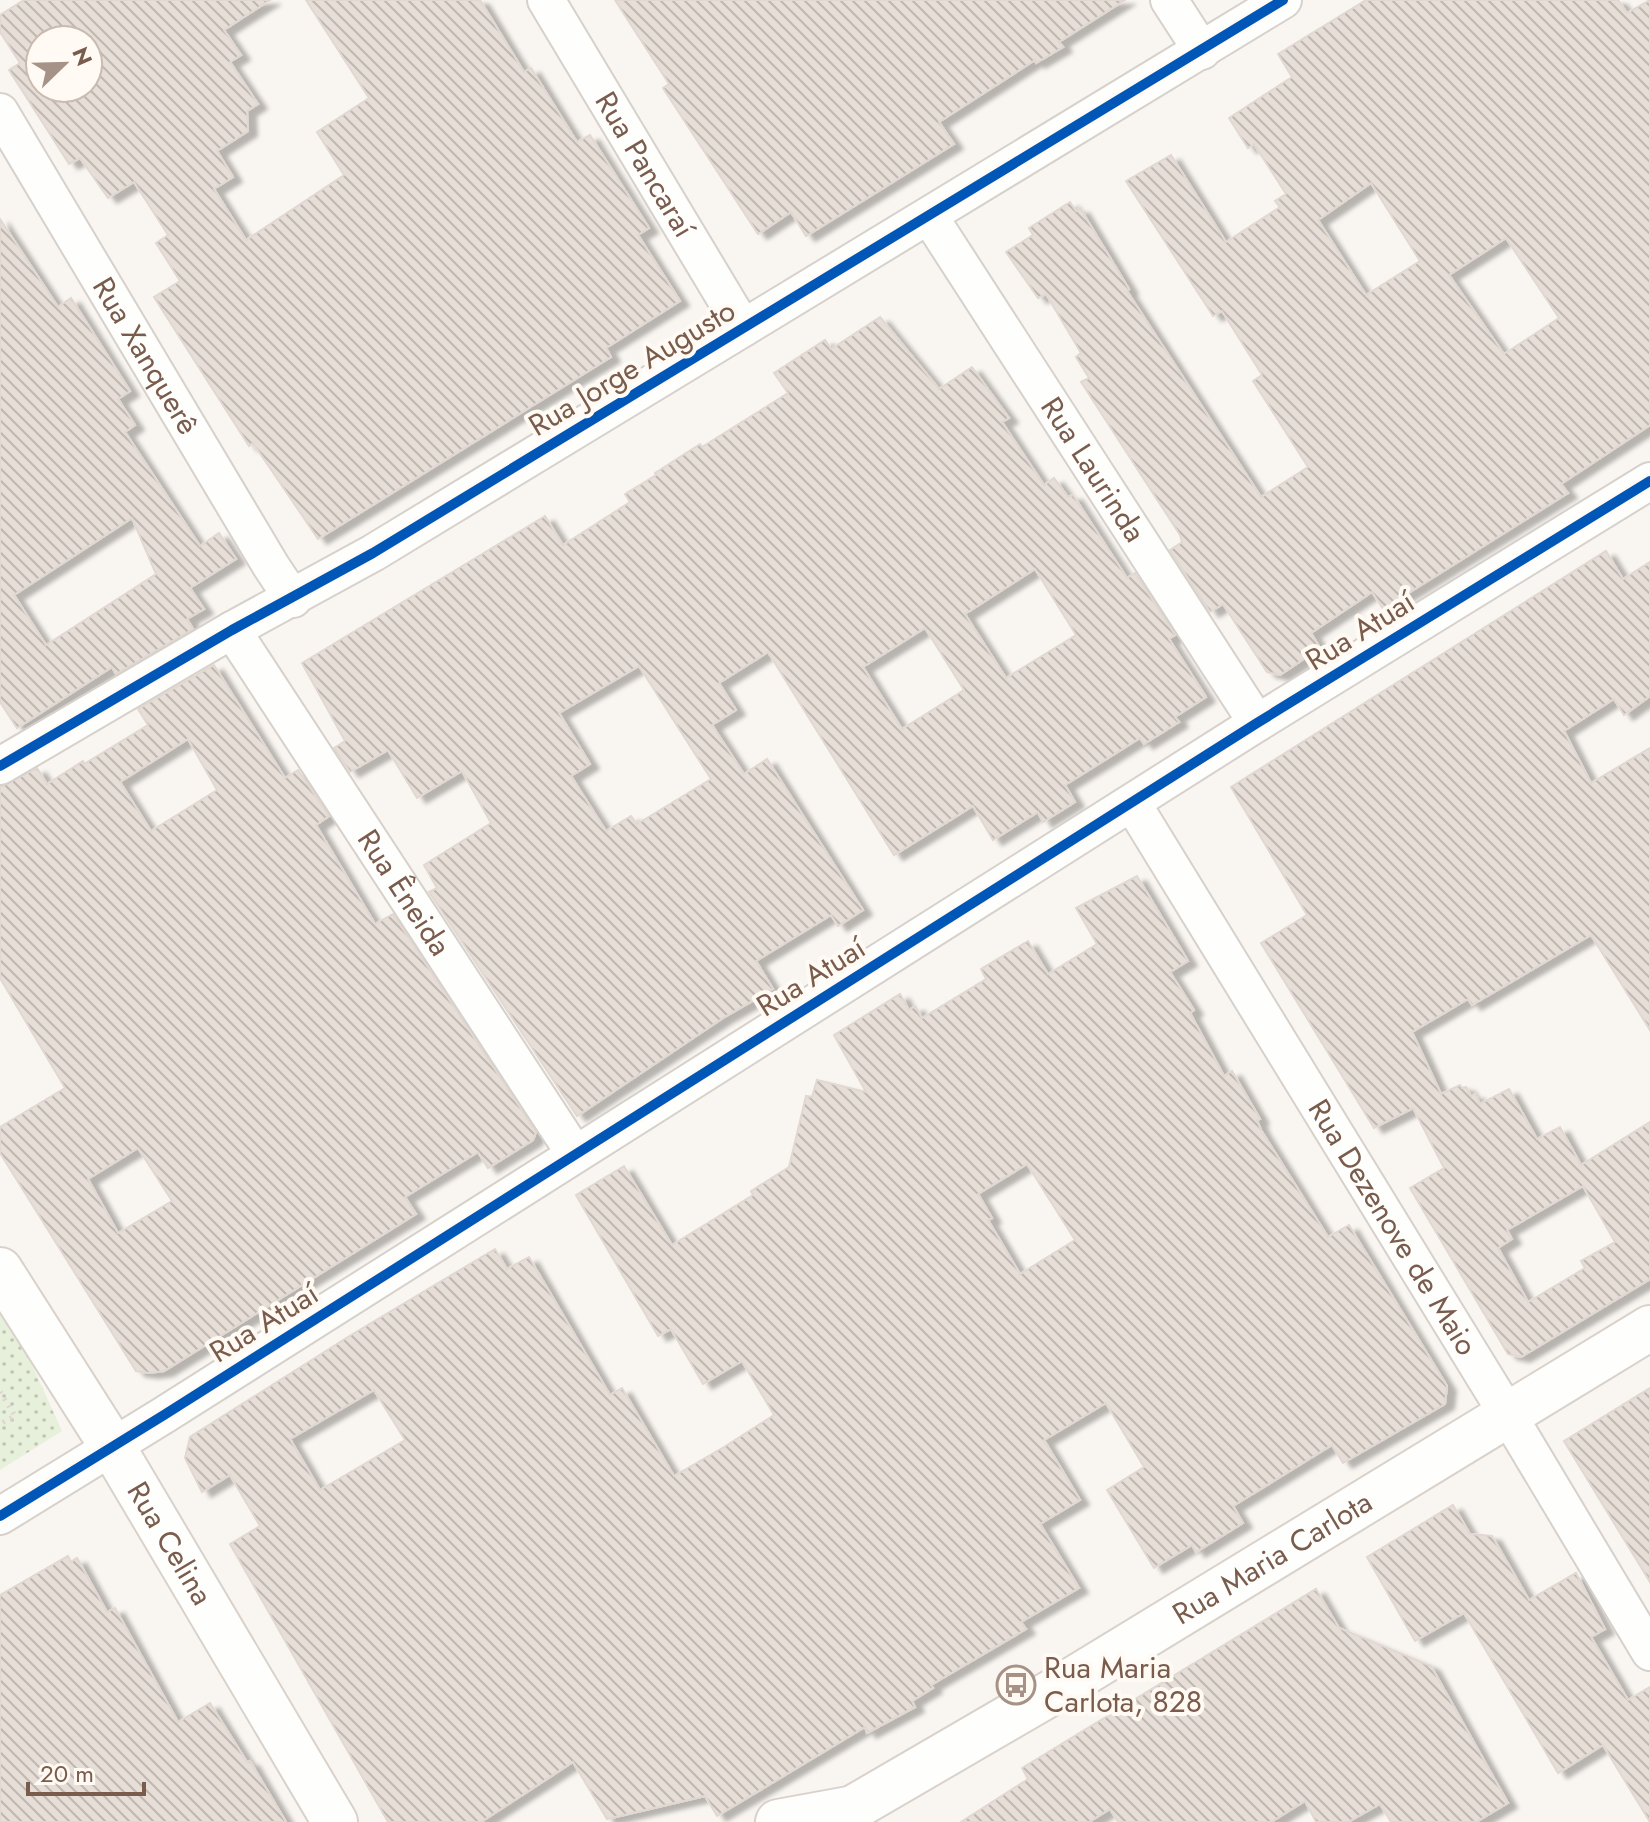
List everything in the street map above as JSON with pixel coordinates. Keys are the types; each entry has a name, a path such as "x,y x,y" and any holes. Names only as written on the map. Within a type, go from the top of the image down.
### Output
{"street":[{"name":"Rua Pancaraí","path":"546,0 743,328"},
{"path":"1169,0 1202,51"},
{"name":"Rua Jorge Augusto","path":"0,766 232,630 373,553 1283,0"},
{"name":"Rua Xanquerê","path":"0,112 293,599"},
{"name":"Rua Laurinda","path":"929,216 1257,723"},
{"name":"Rua Atuaí","path":"0,1516 1257,723 1650,481"},
{"name":"Rua Êneida","path":"232,630 575,1154"},
{"name":"Rua Dezenove de Maio","path":"1132,803 1650,1652"},
{"name":"Rua Celina","path":"0,1270 112,1446 335,1822"},
{"name":"Rua Maria Carlota","path":"778,1822 839,1815 1056,1690 1650,1328"}],"path":[{"path":"0,1392 15,1416 0,1424"}],"green space":[{"path":"0,1309 22,1343 62,1431 0,1470"}],"building":[{"path":"24,0 270,0 224,30 241,55 230,62 258,104 247,111 248,131 217,151 233,177 214,189 246,240 344,175 317,132 369,98 306,0 480,0 524,72 531,68 577,142 590,135 649,228 638,235 680,301 606,348 611,357 318,539 253,443 249,446 154,297 180,281 156,243 168,235 134,182 108,198 80,158 69,164 31,104 104,104 104,24 24,24 24,94 9,70 20,63 0,32 0,15"},
{"path":"615,0 1125,0 1059,42 1063,47 1036,63 1035,60 939,122 954,144 806,236 791,212 758,234 663,88 669,84"},
{"path":"1366,0 1618,0 1627,13 1650,0 1650,425 1561,484 1568,493 1383,609 1372,592 1311,633 1320,648 1280,675 1267,672 1223,604 1210,612 1170,550 1182,542 1180,535 1081,382 1089,378 1076,357 1081,353 1046,294 1038,298 1006,252 1033,235 1029,228 1070,202 1076,211 1080,208 1129,289 1127,291 1261,497 1308,467 1253,381 1262,375 1222,311 1213,316 1126,181 1171,155 1226,242 1280,207 1275,201 1286,194 1254,144 1248,148 1229,118 1292,77 1278,54","holes":["1371,183 1420,261 1366,295 1318,220","1506,238 1559,318 1504,354 1449,275"]},
{"path":"0,219 58,307 71,298 130,391 118,399 135,425 125,432 200,546 219,533 236,559 190,588 204,609 187,619 193,629 116,674 112,667 17,728 0,702","holes":["132,518 156,574 46,645 14,595"]},
{"path":"880,317 939,389 972,367 1009,418 1002,422 1044,485 1054,478 1068,497 1073,495 1127,578 1135,573 1175,635 1169,639 1206,697 1175,717 1179,722 1144,744 1140,738 1065,785 1075,802 1043,822 1038,812 993,840 973,806 894,855 768,652 719,683 736,710 712,725 744,774 767,759 863,910 838,926 831,915 756,961 773,989 723,1018 577,1116 429,892 437,888 424,865 491,823 462,771 417,798 388,750 350,772 334,748 345,741 302,663 545,516 563,545 630,502 625,494 655,473 788,393 774,373 825,340 831,349","holes":["1035,569 1076,635 1006,678 965,614","925,628 964,690 902,729 863,667","639,666 711,779 637,824 631,816 606,831 571,776 590,764 559,713"]},
{"path":"1606,551 1623,579 1650,562 1650,696 1624,715 1614,699 1564,731 1591,783 1650,748 1650,1030 1591,935 1472,1005 1468,999 1412,1032 1441,1094 1460,1085 1466,1087 1471,1096 1475,1094 1480,1104 1509,1089 1537,1139 1560,1127 1581,1165 1650,1122 1650,1279 1521,1357 1508,1354 1410,1188 1444,1168 1413,1108 1374,1128 1261,943 1307,915 1231,787","holes":["1583,1186 1615,1242 1581,1261 1585,1268 1528,1302 1498,1248 1512,1239 1507,1230"]},
{"path":"214,665 285,778 298,770 329,816 316,825 375,924 393,914 536,1132 533,1140 488,1168 478,1152 405,1197 416,1214 164,1371 149,1373 136,1371 0,1153 0,1127 65,1088 0,978 0,787 37,768 47,784 83,761 84,764 148,725 138,709","holes":["188,739 217,790 151,831 120,782","138,1148 172,1201 118,1233 88,1179"]},
{"path":"1137,876 1188,961 1170,972 1194,1010 1190,1013 1224,1076 1232,1071 1260,1119 1257,1120 1261,1130 1328,1237 1349,1225 1447,1386 1445,1404 1343,1463 1332,1445 1233,1506 1243,1523 1196,1552 1192,1545 1154,1568 1107,1490 1144,1467 1106,1403 1044,1440 1080,1500 1040,1524 1079,1588 1021,1622 1026,1629 931,1685 933,1688 912,1701 915,1707 867,1733 865,1727 717,1816 705,1796 607,1819 573,1762 481,1822 388,1822 230,1544 260,1526 230,1475 202,1492 185,1458 190,1437 495,1249 507,1269 529,1257 610,1395 622,1388 674,1476 724,1447 774,1415 742,1361 703,1384 671,1329 658,1336 576,1195 624,1166 672,1245 753,1195 751,1191 789,1167 806,1096 812,1097 817,1080 866,1092 834,1035 900,994 909,1010 915,1006 922,1018 986,979 981,969 1028,941 1048,974 1097,944 1076,908","holes":["1027,1164 1075,1240 1020,1274 988,1220 992,1218 978,1194","374,1390 405,1440 320,1490 290,1439"]},
{"path":"1650,1388 1650,1582 1564,1441"},
{"path":"1453,1505 1470,1534 1492,1536 1529,1600 1576,1573 1605,1629 1591,1637 1628,1700 1650,1687 1650,1822 1603,1745 1558,1773 1464,1613 1415,1641 1367,1557"},
{"path":"68,1556 71,1562 77,1558 107,1612 115,1608 178,1722 210,1703 247,1762 250,1761 286,1822 0,1822 0,1595"},
{"path":"1316,1589 1339,1628 1431,1666 1508,1803 1476,1822 1391,1822 1380,1804 1348,1822 1316,1822 1305,1801 1271,1822 1118,1822 1110,1809 1089,1822 961,1822 1028,1779 1022,1768"}],"cycle path":[{"path":"0,766 232,630 373,553 1283,0"},
{"path":"0,1516 1257,723 1650,481"}],"place":[{"name":"Rua Maria Carlota, 828","path":"1016,1685"}]}
